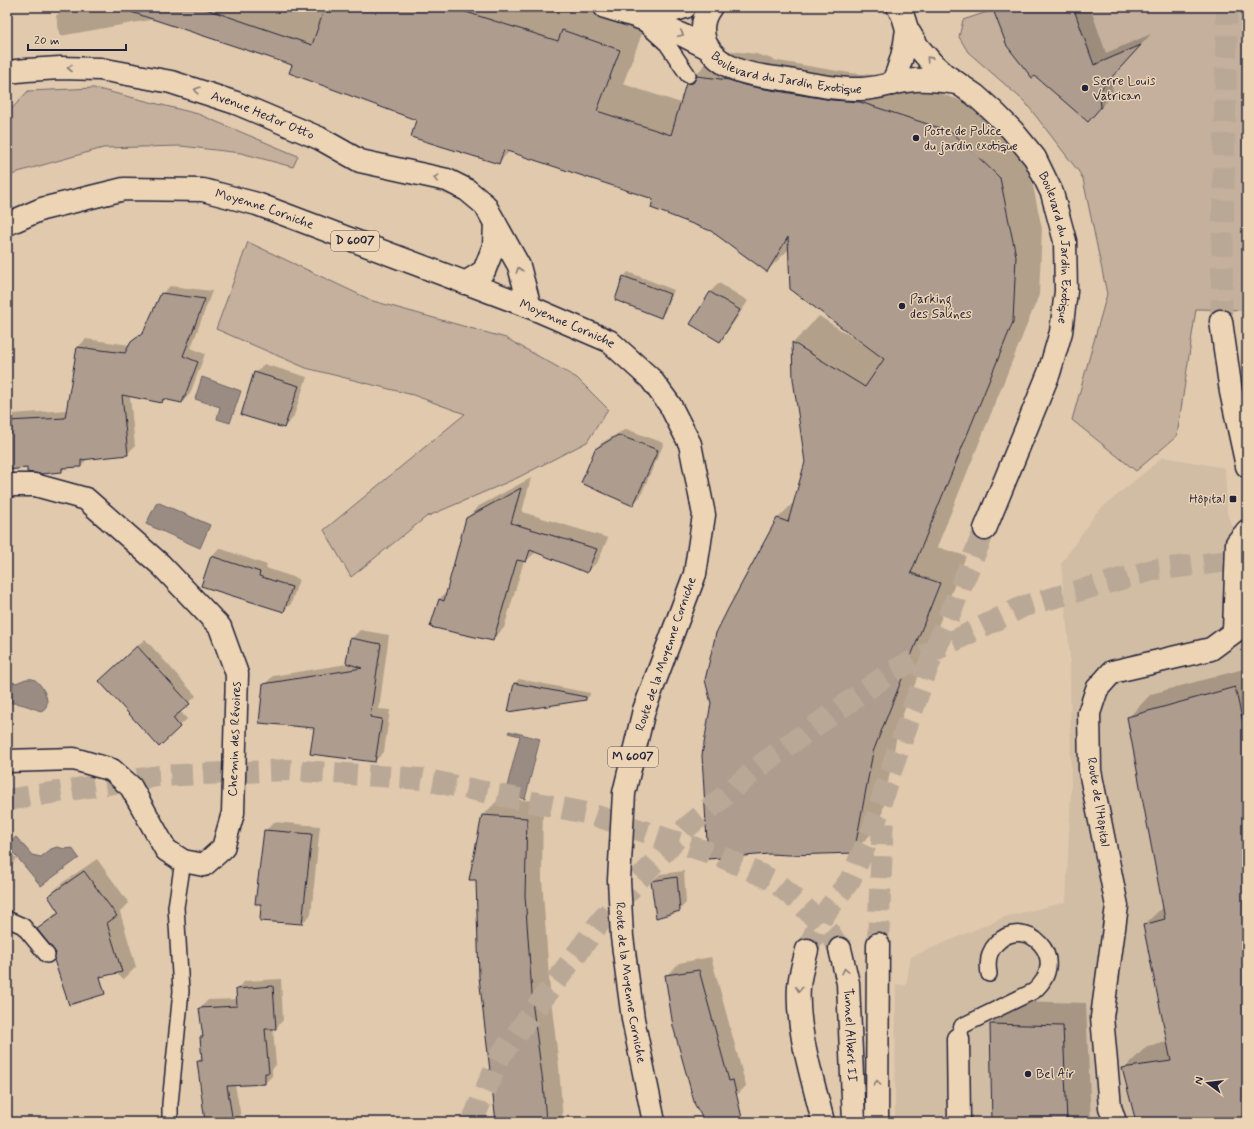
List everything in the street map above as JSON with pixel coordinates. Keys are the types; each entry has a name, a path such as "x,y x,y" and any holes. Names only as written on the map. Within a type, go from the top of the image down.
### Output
{"main road":[{"name":"Boulevard du Jardin Exotique","path":"605,7 632,14 677,32 708,48"},
{"name":"Boulevard du Jardin Exotique","path":"632,14 672,11 686,7"},
{"name":"Boulevard du Jardin Exotique","path":"711,7 706,12 703,24 703,37 708,48 720,61 735,69 752,74 846,89 875,88 914,80 936,80 958,84"},
{"name":"Boulevard du Jardin Exotique","path":"898,7 903,16 907,29 918,47 931,62 944,74 975,95 994,112 1012,130 1035,158 1052,193 1065,241 1066,291 1061,332 1049,374 985,529"},
{"name":"Boulevard du Jardin Exotique","path":"892,84 900,67 905,48 907,29"},
{"name":"Avenue Hector Otto","path":"7,72 60,68 100,69 171,82 236,103 319,138 360,161 447,180 467,190 486,205 519,266 530,307"},
{"name":"Moyenne Corniche","path":"7,224 42,209 124,189 203,190 257,204 465,284 530,307 609,341 651,379 670,406"},
{"name":"Avenue Hector Otto","path":"465,284 484,271 494,246 495,223"},
{"path":"1221,321 1231,392 1247,466"},
{"name":"Route de la Moyenne Corniche","path":"654,1122 633,1019 622,937 619,880 624,793 644,710 695,574 704,515 690,444 670,406"},
{"name":"Chemin des Révoires","path":"7,485 35,485 86,499 162,565 220,627 237,674 233,813 223,848 204,865 183,861 166,850 131,787 112,770 74,759 7,761"},
{"name":"Route de l'Hôpital","path":"1114,1122 1110,1107 1102,1017 1117,906 1090,771 1090,713 1097,689 1112,672 1211,649 1234,632 1237,543 1247,531"},
{"path":"877,1122 878,944"},
{"name":"Tunnel Albert II","path":"840,949 848,983 854,1122"},
{"path":"807,950 799,985 799,1010 802,1036 823,1122"},
{"path":"958,1039 959,1122"}],"lane":[{"path":"632,14 652,29 667,44 688,75"},
{"path":"170,1122 170,1104 181,991 176,907 183,861"},
{"path":"7,919 23,926 47,955"},
{"path":"958,1039 962,1026 1034,990 1042,984 1047,975 1049,965 1047,954 1043,946 1029,935 1009,935 1000,939 990,953 988,961 989,974"}],"shaded area":[{"path":"992,7 1247,7 1247,310 1196,309 1177,436 1136,471 1072,420 1107,294 1083,179 1079,172 1025,102 968,52 959,37 963,20 993,10"},
{"path":"94,88 198,114 298,156 293,167 241,153 181,146 103,148 18,172 7,178 7,114 28,91"},
{"path":"248,242 373,301 506,338 577,378 608,409 587,442 517,478 426,517 351,577 324,530 465,414 413,395 306,368 216,329"},
{"path":"202,377 241,391 230,423 217,419 220,407 195,399"},
{"path":"1163,457 1225,468 1227,512 1247,573 1247,1122 895,1122 896,984 906,986 911,957 1005,917 1066,902 1071,790 1070,655 1061,564 1096,513"},
{"path":"157,502 210,525 200,548 146,524"},
{"path":"26,679 35,680 44,691 47,705 41,711 20,704 7,703 7,681 16,683"},
{"path":"509,731 540,739 525,799 505,794 520,736 508,733"},
{"path":"16,837 32,855 41,857 51,849 57,847 65,849 72,848 79,858 41,886 7,845"}],"building":[{"path":"132,7 200,7 312,45 325,7 450,7 558,41 562,30 620,50 597,111 671,135 686,83 693,83 697,76 729,80 759,88 832,100 860,102 952,132 1000,178 1016,256 1013,322 911,573 940,583 873,752 854,853 789,855 769,854 708,859 702,755 711,703 705,680 716,633 777,518 788,522 805,462 793,379 792,342 865,387 884,359 790,289 788,237 767,272 711,231 651,208 653,199 504,150 499,164 411,137 416,120 289,73 292,65 131,12"},
{"path":"992,7 1073,7 1094,65 1141,45 1099,91 1101,107 1088,122 1035,76 1032,78 1007,46"},
{"path":"623,276 670,294 661,318 615,300"},
{"path":"710,292 740,310 720,342 690,324"},
{"path":"161,293 205,299 183,356 198,362 182,403 163,399 162,403 122,395 128,455 81,460 81,467 62,468 62,472 40,474 27,472 27,468 7,470 7,421 65,418 77,347 125,353 131,342 143,333"},
{"path":"254,372 299,386 284,428 241,415"},
{"path":"618,435 658,450 633,506 581,483 595,449"},
{"path":"521,488 511,523 597,549 587,573 530,550 526,562 517,560 493,641 430,627 439,599 444,601 466,518"},
{"path":"211,556 260,572 259,576 292,587 284,612 201,586"},
{"path":"350,638 381,644 370,717 382,719 375,762 310,754 314,728 259,723 263,684 362,668 346,663"},
{"path":"137,646 190,704 173,718 180,727 159,747 99,681"},
{"path":"514,683 586,697 586,700 508,712"},
{"path":"1235,687 1247,741 1247,1122 1136,1122 1122,1068 1171,1061 1143,925 1165,919 1127,717"},
{"path":"482,815 527,818 525,895 533,1008 543,1083 546,1122 496,1122 479,977 476,880 469,880"},
{"path":"264,830 312,834 302,924 260,921 261,904 255,904"},
{"path":"84,871 117,916 107,923 122,972 100,977 105,994 69,1005 54,960 56,953 37,929 59,913 48,896"},
{"path":"677,877 680,911 656,918 651,881"},
{"path":"699,970 729,1081 733,1080 743,1122 705,1122 695,1105 673,1026 665,975"},
{"path":"273,986 276,1029 265,1029 269,1073 265,1073 265,1084 227,1086 233,1122 205,1122 197,1061 202,1061 200,1037 203,1037 199,1008 237,1006 236,989"},
{"name":"Bel Air","path":"990,1024 1063,1026 1067,1122 992,1122"}],"tunnel":[{"path":"1221,321 1227,7"},
{"path":"807,950 823,916 850,880 874,827 885,788 927,669 985,529"},
{"path":"472,1122 500,1056 601,921 685,829 766,761 891,672 1024,606 1153,570 1247,559"},
{"path":"7,800 158,776 288,770 422,779 590,814 720,856 774,881 799,902 829,932 840,949"},
{"path":"878,944 883,817"}],"place":[{"name":"Serre Louis Vatrican","path":"1085,88"},
{"name":"Poste de Police du jardin exotique","path":"916,138"},
{"name":"Parking des Salines","path":"902,306"},
{"name":"Hôpital","path":"1233,499"},
{"name":"Bel Air","path":"1028,1074"}]}
